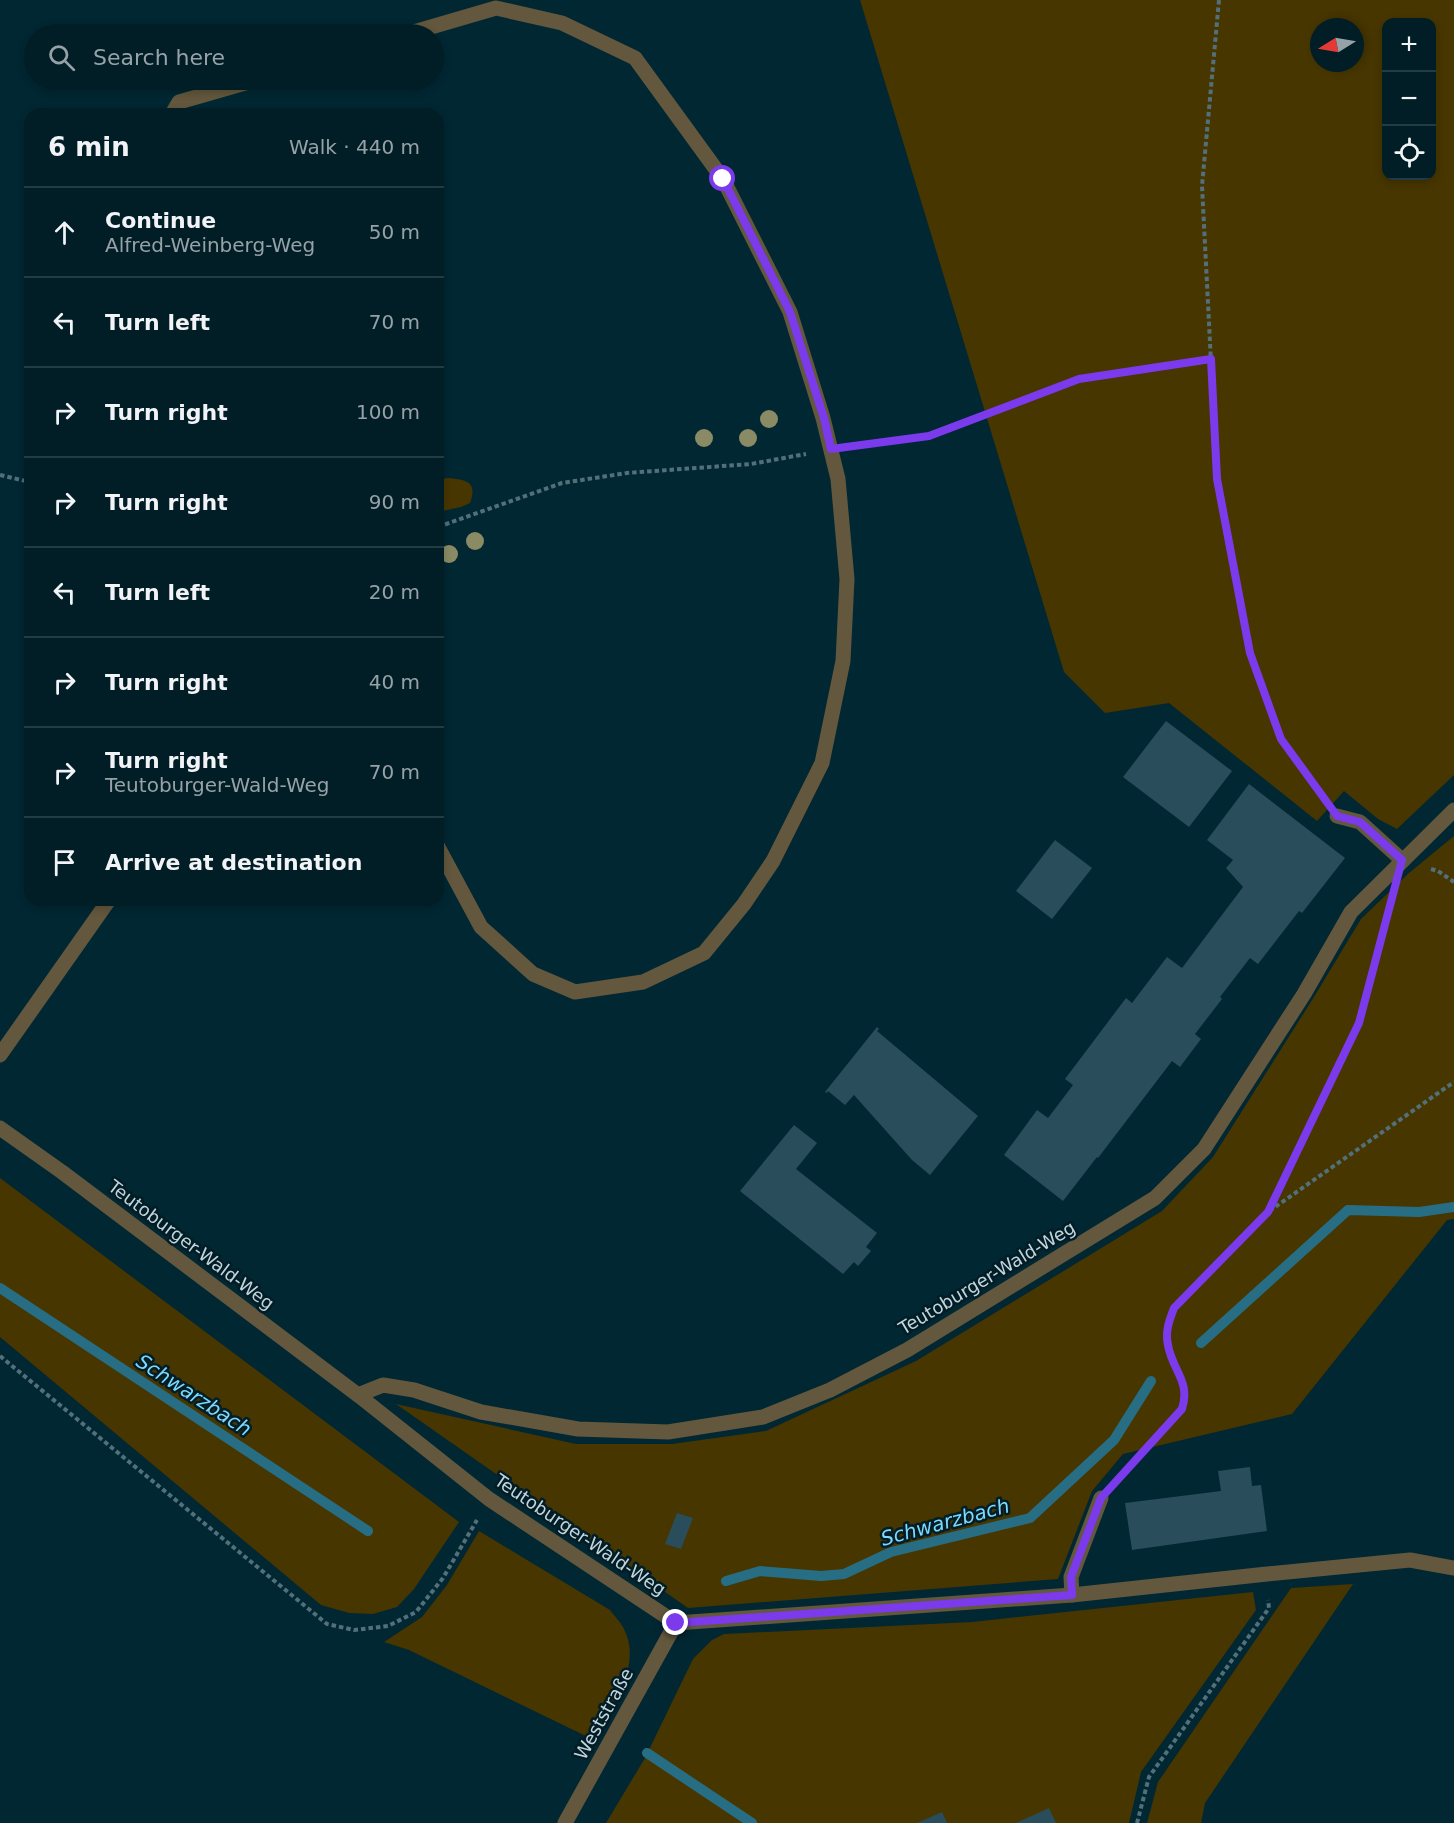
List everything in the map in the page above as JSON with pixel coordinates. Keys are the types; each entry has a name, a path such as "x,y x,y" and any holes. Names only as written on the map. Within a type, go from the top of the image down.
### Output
{"street":[{"path":"442,24 496,8 562,23 634,58 723,179 790,312 824,418 838,479 847,579 843,661 822,763 773,861 744,904 704,953 643,982 575,992 533,974 481,927 444,859"},
{"path":"176,108 179,102 221,90"},
{"name":"Teutoburger-Wald-Weg","path":"358,1395 383,1385 414,1390 482,1412 578,1430 669,1432 763,1417 830,1390 908,1350 1155,1198 1204,1149 1304,994 1351,912 1454,810"},
{"path":"1337,816 1360,822 1402,860"},
{"path":"0,1055 105,906"},
{"name":"Teutoburger-Wald-Weg","path":"0,1128 358,1395 489,1499 676,1623"},
{"path":"1072,1595 1071,1577 1101,1498"},
{"path":"676,1623 1072,1595 1410,1560 1454,1568"},
{"name":"Weststraße","path":"565,1823 676,1623"}],"path":[{"path":"1219,0 1202,186 1217,479 1250,653 1281,739 1337,816"},
{"path":"444,525 562,483 627,472 752,464 831,449 929,436 1079,379 1211,359"},
{"path":"0,475 24,481"},
{"path":"1268,1212 1359,1023 1387,915"},
{"path":"1101,1498 1182,1409 1186,1397 1184,1383 1168,1347 1167,1328 1174,1308 1268,1212 1454,1082"},
{"path":"0,1356 327,1624 354,1630 388,1626 416,1612 443,1578 489,1499"},
{"path":"1137,1823 1149,1777 1269,1608 1267,1574"}],"shaded area":[{"path":"860,0 1454,0 1454,775 1397,829 1378,819 1344,791 1317,821 1169,703 1105,713 1064,672"},
{"path":"444,479 469,483 472,490 470,503 444,511"},
{"path":"1454,836 1454,1219 1447,1220 1292,1414 1123,1454 1092,1491 1058,1579 688,1608 396,1404 576,1444 672,1444 766,1431 916,1361 1162,1211 1213,1157 1361,919 1409,873"},
{"path":"0,1178 459,1522 414,1589 397,1607 373,1614 349,1613 321,1605 0,1337"},
{"path":"479,1531 610,1610 623,1626 629,1643 630,1657 627,1672 616,1700 594,1740 409,1650 384,1642 422,1617 447,1585"},
{"path":"1353,1584 1205,1803 1201,1823 1147,1823 1158,1782 1291,1588"},
{"path":"1253,1592 1256,1610 1141,1772 1129,1823 606,1823 645,1758 693,1659 712,1640 724,1634 972,1622"}],"building":[{"path":"1166,721 1232,771 1189,827 1123,777"},
{"path":"1249,784 1345,858 1302,913 1299,911 1258,964 1250,958 1195,1034 1201,1039 1180,1067 1172,1061 1063,1201 1004,1155 1037,1110 1048,1118 1073,1085 1065,1079 1126,998 1132,1003 1167,957 1182,968 1243,887 1226,868 1233,860 1207,840"},
{"path":"1055,840 1092,868 1052,919 1016,891"},
{"path":"877,1027 879,1029 877,1031 978,1116 930,1175 912,1160 854,1095 845,1105 828,1091 825,1092"},
{"path":"794,1125 817,1143 796,1169 877,1233 866,1247 871,1251 858,1266 854,1262 843,1274 740,1191"},
{"path":"1250,1467 1252,1486 1261,1485 1267,1531 1132,1550 1125,1503 1221,1491 1218,1471"},
{"path":"677,1513 693,1518 681,1549 665,1544"},
{"path":"1049,1808 1056,1823 1016,1823"},
{"path":"942,1812 947,1823 917,1823"}],"waterway":[{"name":"Schwarzbach","path":"1201,1343 1348,1210 1419,1212 1454,1207"},
{"name":"Schwarzbach","path":"0,1288 368,1531"},
{"name":"Schwarzbach","path":"726,1581 760,1571 821,1576 844,1574 891,1552 1030,1518 1114,1440 1151,1381"},
{"path":"647,1753 752,1823"}],"route":[{"path":"676,1623 1072,1595 1071,1577 1101,1498 1182,1409 1186,1397 1184,1383 1168,1347 1167,1328 1174,1308 1268,1212 1359,1023 1402,860 1360,822 1337,816 1281,739 1250,653 1217,479 1211,359 1079,379 929,436 831,449 824,418 790,312 723,179"}]}
